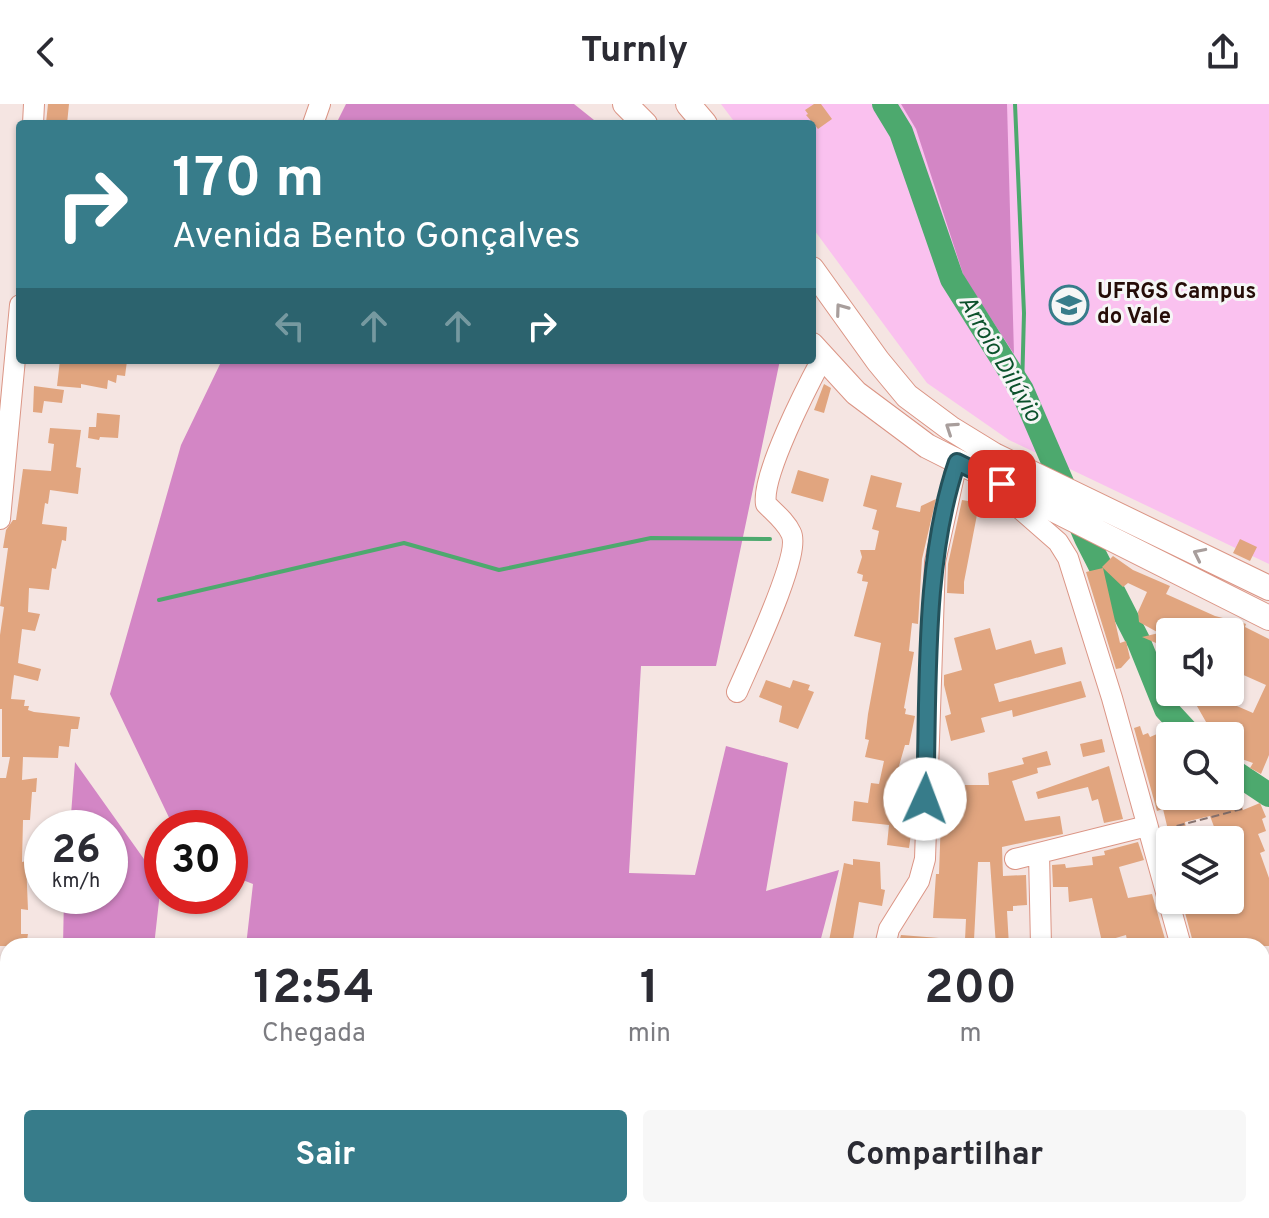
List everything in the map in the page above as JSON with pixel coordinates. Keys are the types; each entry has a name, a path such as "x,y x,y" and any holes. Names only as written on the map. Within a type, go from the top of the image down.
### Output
{"main road":[{"path":"625,104 641,120"},
{"path":"688,104 702,120"},
{"path":"816,275 907,396 1010,475 1055,509 1269,618"},
{"path":"817,352 856,393 885,417 957,462 1010,475 1090,502 1269,588"}],"street":[{"path":"0,519 16,348"},
{"path":"737,692 773,609 794,548 793,534 766,504 766,488 812,364"},
{"path":"887,938 889,929 919,881 925,859 935,562 957,462"},
{"path":"1010,475 1018,507 1058,542 1068,558 1112,698 1179,938"},
{"path":"1015,859 1148,829"},
{"path":"1039,853 1041,938"}],"path":[{"path":"1148,829 1237,810"}],"shaded area":[{"path":"346,104 574,104 594,120 338,120"},
{"name":"UFRGS Campus do Vale","path":"721,104 1269,104 1269,564 1009,440 927,383 816,232 816,120 733,120"},
{"path":"901,104 1007,104 1014,354 964,277 916,129"},
{"path":"220,364 779,364 716,666 641,666 629,873 695,875 726,746 788,763 766,891 839,870 821,938 247,938 253,884 248,882 248,810 165,810 110,694 181,445"},
{"path":"75,762 109,810 71,810"},
{"path":"128,837 144,859 144,914 158,914 155,938 63,938 64,914 128,914"}],"building":[{"path":"48,104 69,104 67,120 46,120"},
{"path":"814,104 821,104 832,119 818,129 816,120 810,120 805,110"},
{"path":"60,364 127,364 125,376 117,375 116,383 108,380 107,389 81,384 81,388 57,386"},
{"path":"824,384 831,388 824,413 814,410"},
{"path":"34,386 64,390 62,403 44,401 42,413 33,412"},
{"path":"97,413 120,415 118,438 88,438 89,427 96,427"},
{"path":"50,428 81,430 76,467 81,468 78,494 50,490 48,504 45,503 42,524 67,527 66,541 62,540 56,569 52,568 49,590 29,588 28,612 40,614 35,631 22,629 18,663 41,669 38,681 14,675 11,699 25,700 24,706 29,706 28,710 34,712 80,717 78,729 71,729 69,747 59,746 58,758 23,757 22,780 37,778 31,810 24,810 23,820 24,909 21,909 21,934 28,934 27,938 0,938 0,778 6,778 10,757 2,757 0,709 0,635 4,607 0,606 8,548 3,548 6,530 16,520 23,469 51,471 54,444 48,443"},
{"path":"798,470 829,479 823,502 791,493"},
{"path":"871,475 902,483 896,507 920,512 921,506 936,499 922,559 918,624 912,623 909,651 914,652 904,708 905,714 915,716 909,745 905,745 899,766 908,768 906,812 914,813 909,848 887,845 889,825 852,821 854,801 868,803 871,783 879,784 884,761 865,757 869,740 865,739 868,714 881,643 854,636 868,582 862,581 863,575 857,573 862,557 860,550 875,550 879,531 872,529 877,510 863,506"},
{"path":"971,492 981,494 964,594 947,593 948,564 962,500 968,501"},
{"path":"1240,539 1257,547 1250,561 1233,553"},
{"path":"1113,556 1133,570 1170,586 1166,594 1223,618 1156,618 1156,631 1139,622 1138,612 1147,592 1128,583 1123,587 1102,567"},
{"path":"1103,568 1120,643 1126,641 1130,658 1116,669 1086,572"},
{"path":"1244,623 1245,627 1269,639 1269,755 1261,774 1250,768 1253,763 1244,760 1244,722 1206,722 1197,706 1237,706 1253,713 1266,685 1244,675"},
{"path":"990,628 996,650 1031,640 1035,654 1062,647 1066,664 994,684 999,702 1081,681 1086,697 1013,717 1012,710 981,718 985,732 951,741 945,716 951,714 944,675 962,670 954,638"},
{"path":"1156,634 1156,643 1142,637"},
{"path":"766,680 790,688 793,680 810,685 808,690 814,692 798,729 779,722 782,706 759,697"},
{"path":"1140,726 1143,735 1156,734 1156,807 1134,728"},
{"path":"1102,739 1105,752 1083,757 1080,744"},
{"path":"1047,751 1051,765 1037,768 1038,773 1012,781 1025,821 1060,816 1063,834 1002,847 1003,876 1026,875 1027,905 1013,906 1013,911 1007,911 1009,938 995,938 990,862 978,862 974,938 965,938 966,919 933,918 936,874 939,874 942,789 989,785 988,773 1024,764 1022,758"},
{"path":"1109,766 1123,819 1104,823 1098,799 1092,801 1088,787 1038,799 1036,792"},
{"path":"1260,803 1266,817 1262,819 1266,831 1258,834 1265,851 1260,853 1269,878 1269,938 1192,938 1185,914 1244,914 1244,826 1214,826 1210,816 1185,822 1186,826 1167,826 1163,810 1244,810"},
{"path":"1138,842 1144,860 1119,867 1128,898 1152,894 1165,938 1127,938 1126,935 1101,938 1092,898 1069,902 1068,887 1053,887 1052,865 1065,864 1066,868 1093,865 1092,857 1105,855 1104,851"},
{"path":"853,859 880,862 881,889 885,890 882,906 859,902 853,938 830,938 844,863 853,865"},
{"path":"901,935 939,938 900,938"}],"waterway":[{"name":"Arroio Dilúvio","path":"884,104 901,132 952,279 1022,390 1086,538 1139,642 1166,709 1178,722"},
{"path":"1015,104 1024,313 1022,390"},
{"path":"159,600 404,543 499,570 651,538 770,539"},
{"name":"Arroio Dilúvio","path":"1244,778 1269,795"}],"place":[{"name":"UFRGS Campus do Vale","path":"1069,305"}],"route":[{"path":"925,799 935,562 950,483 957,462 1002,484"}]}
